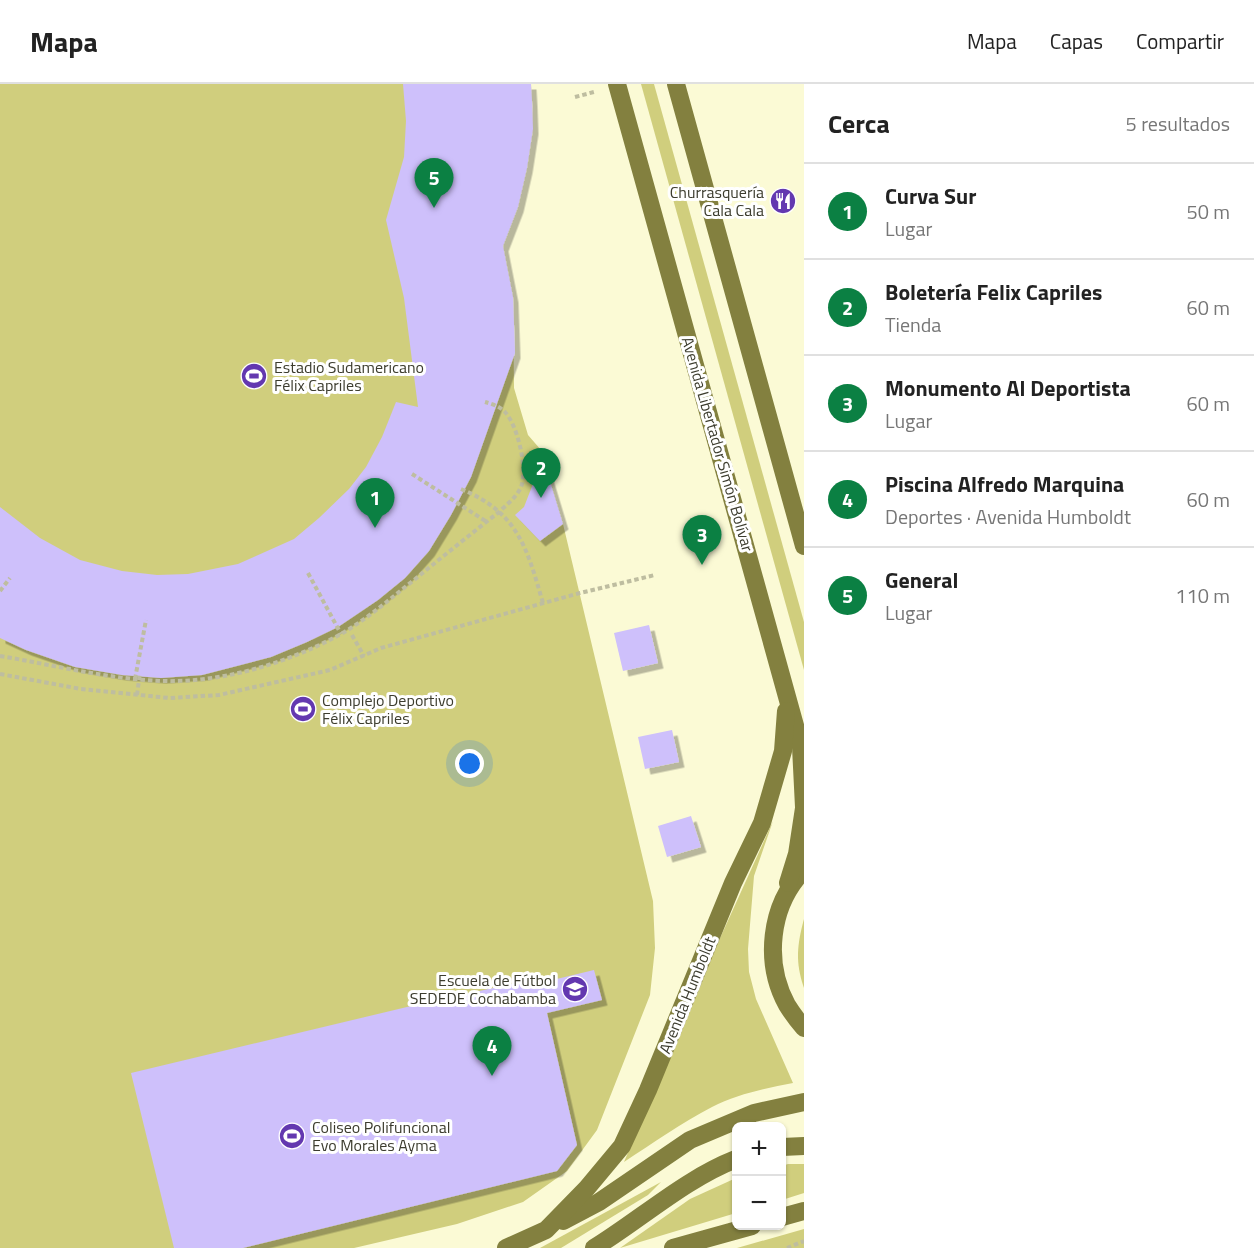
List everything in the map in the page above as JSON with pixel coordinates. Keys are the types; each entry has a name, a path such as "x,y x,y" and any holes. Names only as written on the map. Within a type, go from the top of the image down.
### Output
{"main road":[{"name":"Avenida Libertador Simón Bolívar","path":"617,84 801,747 804,808 797,854 774,926 772,954 777,981 788,1006 804,1028"},
{"path":"676,84 804,546"},
{"name":"Avenida Humboldt","path":"506,1248 546,1230 587,1188 622,1146 648,1090 733,883 762,823 783,751 787,692"},
{"path":"783,899 804,870"},
{"path":"546,1230 599,1202 690,1140 754,1113 804,1102"},
{"path":"786,1148 804,1146"},
{"path":"594,1248 692,1182 732,1161"},
{"path":"786,1216 804,1211"},
{"path":"673,1248 738,1230"}],"path":[{"path":"0,656 105,676 192,680 250,670 300,654 341,634 382,606 516,496 522,485 523,470 514,425 506,413 496,405 485,402"},
{"path":"412,474 487,522"},
{"path":"461,489 487,504 509,522 516,531 528,555 543,603"},
{"path":"308,573 341,634"},
{"path":"0,674 81,688 169,698 219,695 330,670 381,648 543,603 655,576"},
{"path":"0,591 10,578"},
{"path":"135,679 146,621"},
{"path":"352,635 364,656"},
{"path":"137,694 140,673"},
{"path":"787,1248 804,1241"}],"shaded area":[{"name":"Complejo Deportivo Félix Capriles","path":"0,84 531,84 533,129 527,168 518,207 503,246 513,297 514,388 528,435 541,450 563,524 653,901 655,948 650,995 597,1130 567,1171 523,1202 457,1224 354,1248 0,1248"},
{"path":"641,84 654,84 804,622 804,670"},
{"path":"773,821 754,876 748,949 749,972 756,999 793,1083 752,1092 722,1102 678,1126 624,1162 702,978"},
{"path":"804,919 804,988 798,954"},
{"path":"804,1164 804,1193 786,1199 786,1176 786,1165"},
{"path":"732,1180 732,1214 620,1248 690,1199"},
{"path":"661,1182 648,1195 561,1248 540,1248"},
{"path":"804,1229 804,1248 737,1248"}],"building":[{"path":"403,84 531,84 532,101 533,129 527,168 518,207 503,246 513,297 515,353 471,477 429,551 405,578 378,600 338,627 271,657 202,675 161,678 122,675 75,667 26,650 0,638 0,507 40,538 80,560 122,571 157,575 188,574 238,564 294,539 319,518 349,489 366,467 382,437 396,402 418,407 404,298 386,220 404,157 406,121"},
{"path":"543,458 563,524 540,541 515,515 524,507"},
{"path":"649,625 658,663 623,671 614,633"},
{"path":"672,730 679,762 645,769 638,737"},
{"path":"691,816 701,847 667,857 658,826"},
{"name":"Coliseo Polifuncional Evo Morales Ayma","path":"594,970 602,1000 547,1013 577,1145 557,1171 243,1248 174,1248 131,1073 407,1007 538,978 540,983"}],"place":[{"name":"Churrasquería Cala Cala","path":"783,201"},
{"name":"General","path":"434,208"},
{"name":"Estadio Sudamericano Félix Capriles","path":"254,376"},
{"name":"Boletería Felix Capriles","path":"541,498"},
{"name":"Curva Sur","path":"375,528"},
{"name":"Monumento Al Deportista","path":"702,565"},
{"name":"Complejo Deportivo Félix Capriles","path":"303,709"},
{"name":"Escuela de Fútbol SEDEDE Cochabamba","path":"575,989"},
{"name":"Piscina Alfredo Marquina","path":"492,1076"},
{"name":"Coliseo Polifuncional Evo Morales Ayma","path":"292,1136"}]}
